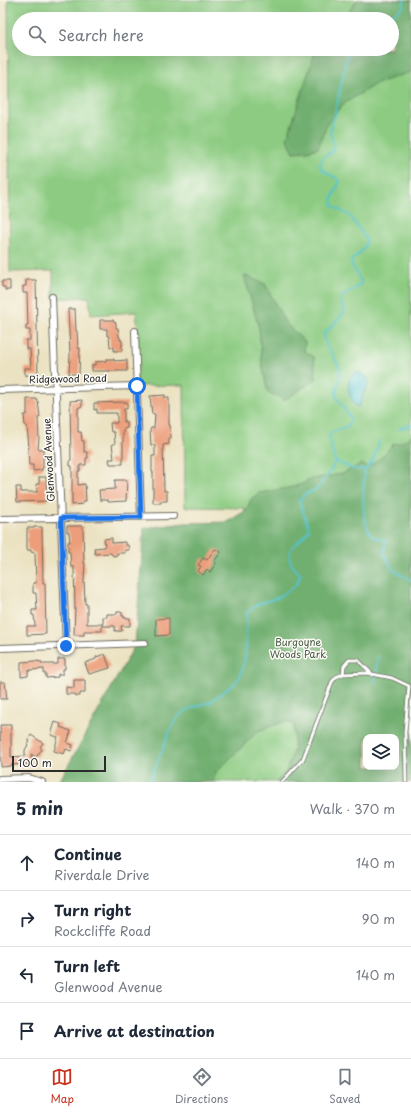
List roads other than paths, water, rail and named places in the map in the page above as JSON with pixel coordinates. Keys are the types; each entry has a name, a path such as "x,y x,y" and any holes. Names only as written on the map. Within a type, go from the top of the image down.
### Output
{"street":[{"name":"Glenwood Avenue","path":"52,297 66,646"},
{"path":"135,331 141,517"},
{"name":"Ridgewood Road","path":"0,390 137,386"},
{"path":"0,518 173,516"},
{"path":"0,648 145,643"},
{"path":"0,779 29,778 42,782"}],"lane":[{"path":"343,674 344,666 349,660 358,660 373,674"},
{"path":"282,782 303,759 332,682 336,677 343,674 373,674 392,678 409,686 411,690"},
{"path":"406,782 405,732 409,686"},
{"path":"405,732 411,730"},
{"path":"406,750 411,749"}],"water":[{"path":"358,372 367,377 369,384 358,407 353,402 349,392 349,383 350,378"}],"waterway":[{"path":"397,12 403,7 404,0"},
{"path":"149,782 173,724 179,716 187,710 209,703 236,682 240,677 245,659 247,613 258,604 277,598 296,585 301,574 293,566 289,555 293,547 309,529 299,501 304,495 317,489 331,470 335,461 329,437 330,433 348,426 351,419 336,396 340,370 336,360 328,348 324,338 324,333 344,313 344,308 340,299 361,283 351,261 361,252 365,246 366,239 350,216 333,206 332,199 340,181 322,170 319,164 326,155 332,152 334,147 330,132 348,56"},
{"path":"399,429 411,425"},
{"path":"365,470 373,460 380,440"},
{"path":"335,461 353,469 365,470 364,516 366,525 374,537 386,540 384,553 393,570 411,580"},
{"path":"375,681 378,657"}],"park label":[{"name":"Burgoyne Woods Park","path":"298,646"}]}
